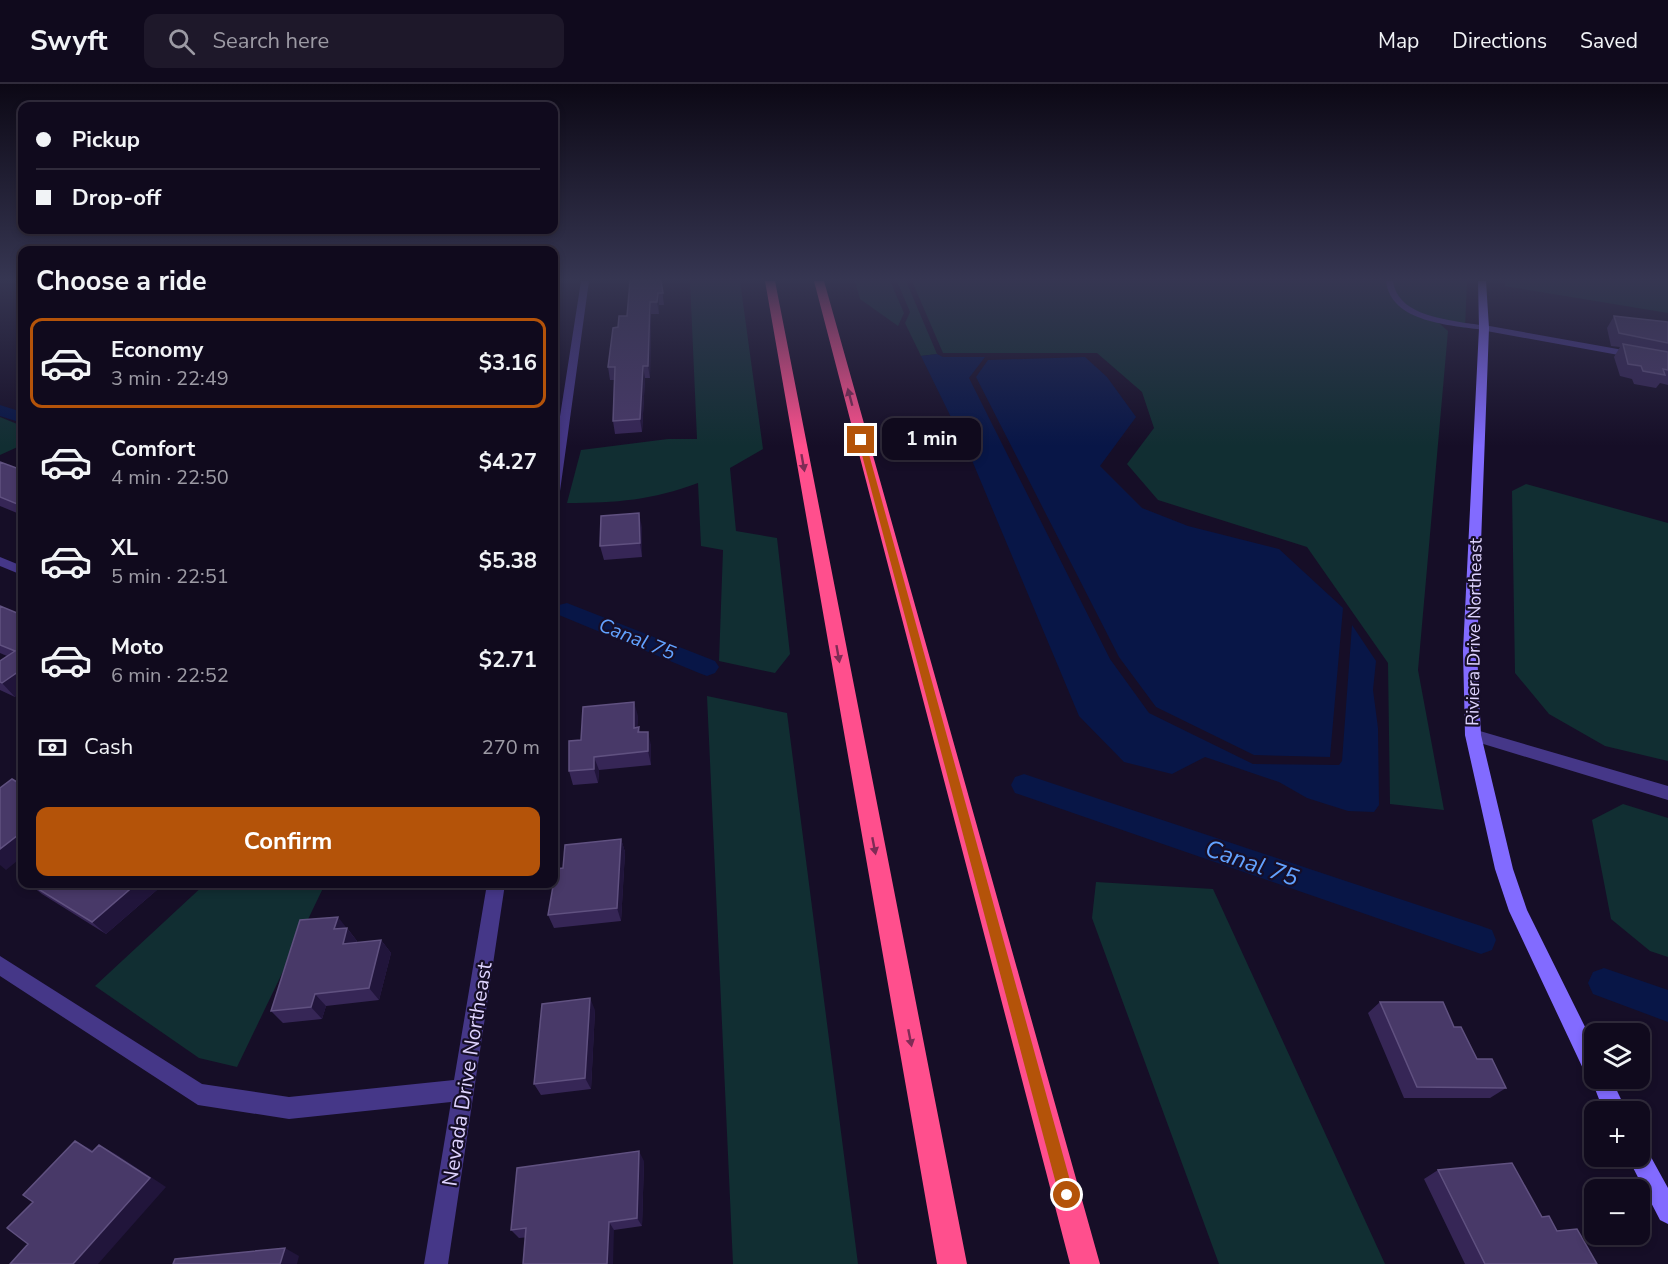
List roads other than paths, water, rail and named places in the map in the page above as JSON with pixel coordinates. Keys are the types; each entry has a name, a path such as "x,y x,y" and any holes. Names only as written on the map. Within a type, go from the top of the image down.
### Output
{"highway":[{"path":"780,336 952,1264"},
{"path":"834,336 1085,1264"}],"street":[{"path":"558,463 577,336"},
{"name":"Riviera Drive Northeast","path":"1484,336 1470,651 1473,735 1504,869 1518,911 1584,1046"},
{"path":"1529,336 1668,361"},
{"path":"558,394 568,393"},
{"path":"0,561 18,569"},
{"path":"1473,735 1668,793"},
{"name":"Nevada Drive Northeast","path":"436,1264 495,888"},
{"path":"0,965 198,1094 289,1108 465,1090"},
{"path":"1644,1167 1668,1212"}],"waterway":[{"name":"Canal 75","path":"0,410 18,417"},
{"name":"Canal 75","path":"567,610 707,667"},
{"name":"Canal 75","path":"1024,785 1481,940"},
{"name":"Canal 75","path":"1604,983 1668,1006"}]}
